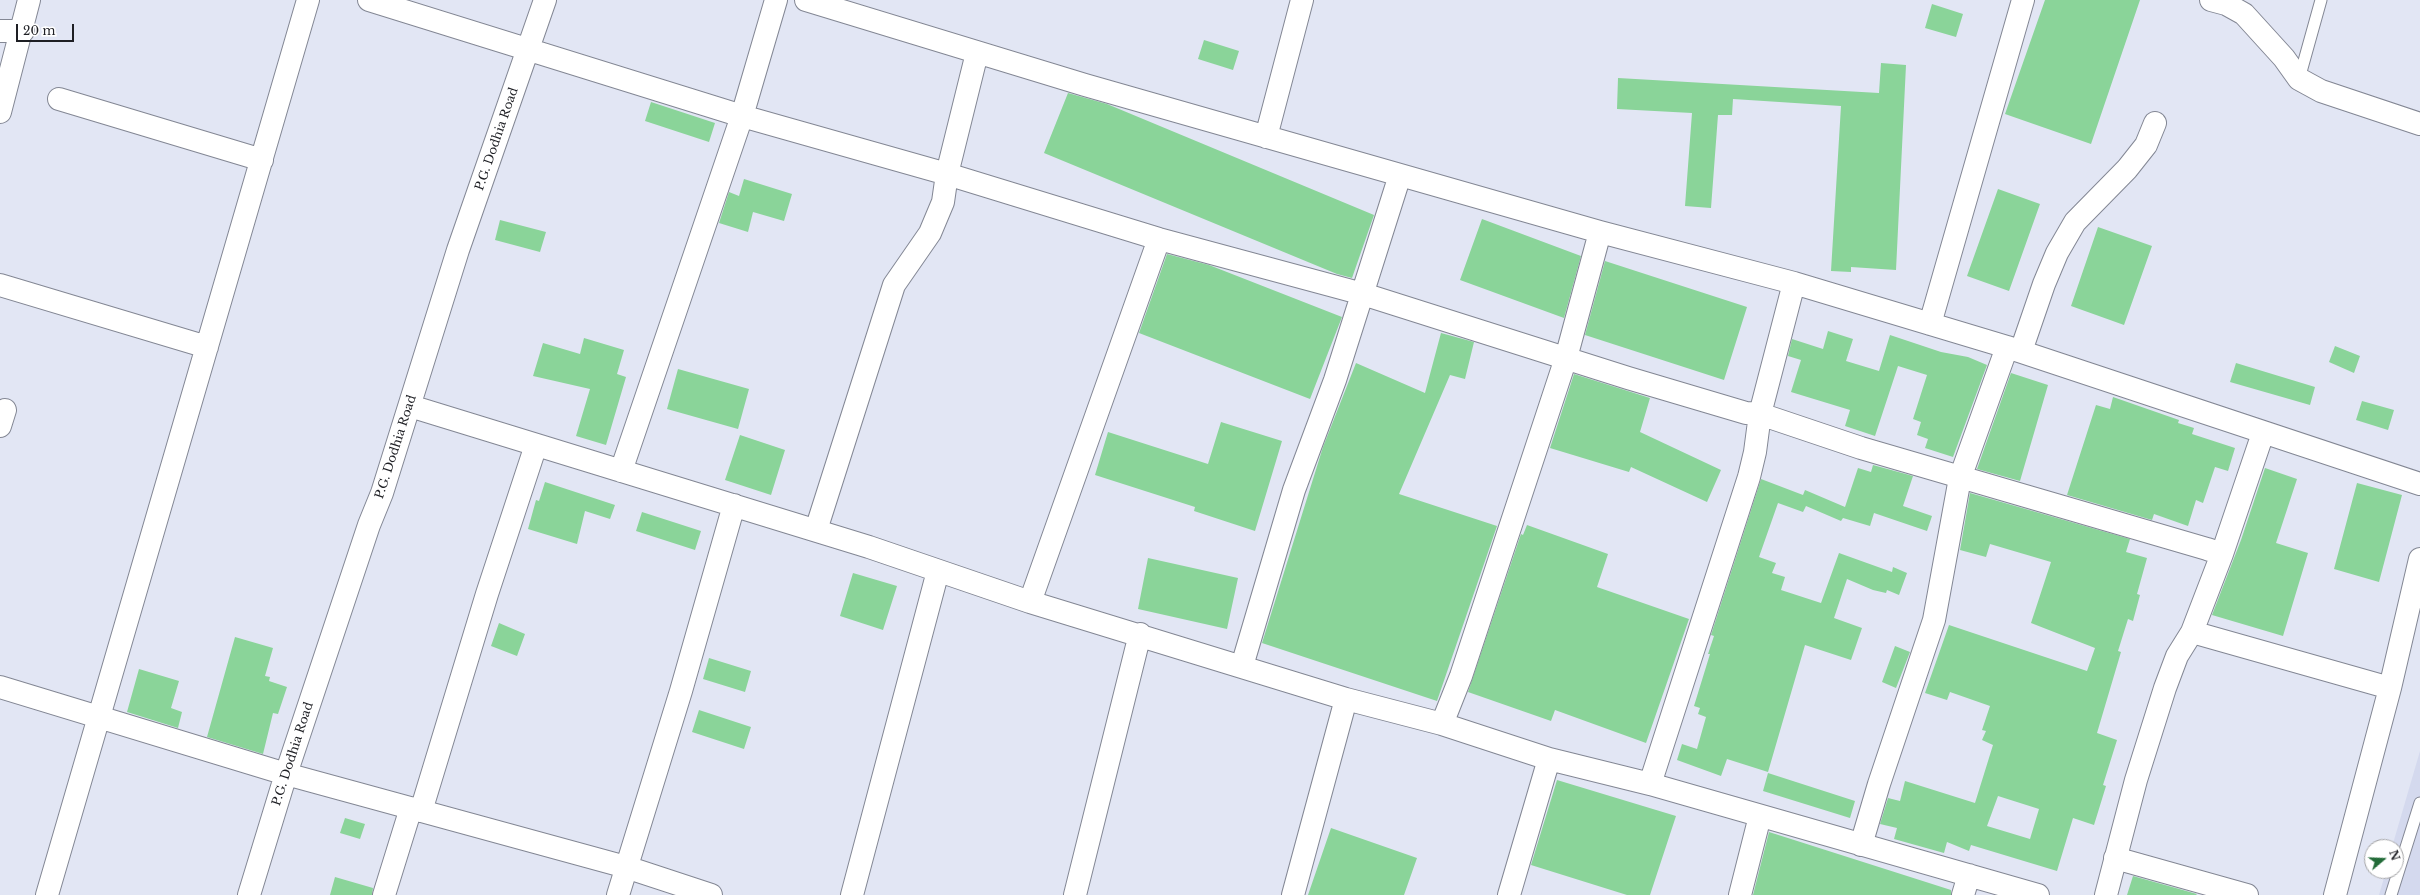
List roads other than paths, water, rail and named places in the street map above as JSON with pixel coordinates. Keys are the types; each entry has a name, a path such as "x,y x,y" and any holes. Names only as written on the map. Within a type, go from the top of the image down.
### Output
{"street":[{"path":"0,112 23,31 30,0"},
{"path":"46,895 100,717 308,0"},
{"path":"370,0 528,51 742,116 947,174 1159,239 1362,294 1746,413 1760,414 1860,448 2222,554"},
{"name":"P.G. Dodhia Road","path":"249,895 286,774 410,406 458,250 545,0"},
{"path":"621,471 742,116 776,0"},
{"path":"806,0 978,53 1266,137 1600,232 1794,283 2014,349 2420,484"},
{"path":"1266,137 1302,0"},
{"path":"1930,324 2023,0"},
{"path":"2211,0 2226,4 2244,14 2284,58 2299,79 2322,91 2420,124"},
{"path":"0,31 23,31"},
{"path":"816,530 894,285 930,233 943,202 947,174 978,53"},
{"path":"59,99 262,160"},
{"path":"1862,845 1879,784 1934,620 1960,478 2014,349 2057,254 2075,222 2127,169 2146,145 2155,123"},
{"path":"1242,666 1294,490 1335,380 1400,175"},
{"path":"1442,724 1461,676 1566,358 1600,232"},
{"path":"1030,602 1159,239"},
{"path":"1650,784 1749,476 1755,452 1760,414 1794,283"},
{"path":"0,285 208,346"},
{"path":"410,406 816,530 1030,602 1140,634 1346,699 1442,724 1549,759 1650,784 1862,845 1966,885 2038,895"},
{"path":"2106,895 2136,780 2165,688 2177,656 2192,632 2222,554 2263,433"},
{"path":"384,895 416,810 536,445"},
{"path":"618,895 682,691 734,505"},
{"path":"2335,895 2390,688 2420,559"},
{"path":"852,895 938,571"},
{"path":"2192,632 2390,688"},
{"path":"1074,895 1140,634"},
{"path":"0,687 286,774 626,867 710,895"},
{"path":"1293,895 1346,699"},
{"path":"1509,895 1549,759"},
{"path":"1740,895 1760,816"},
{"path":"2115,858 2247,895"}],"lane":[{"path":"2299,79 2321,0"},
{"path":"2391,895 2420,803"}]}
